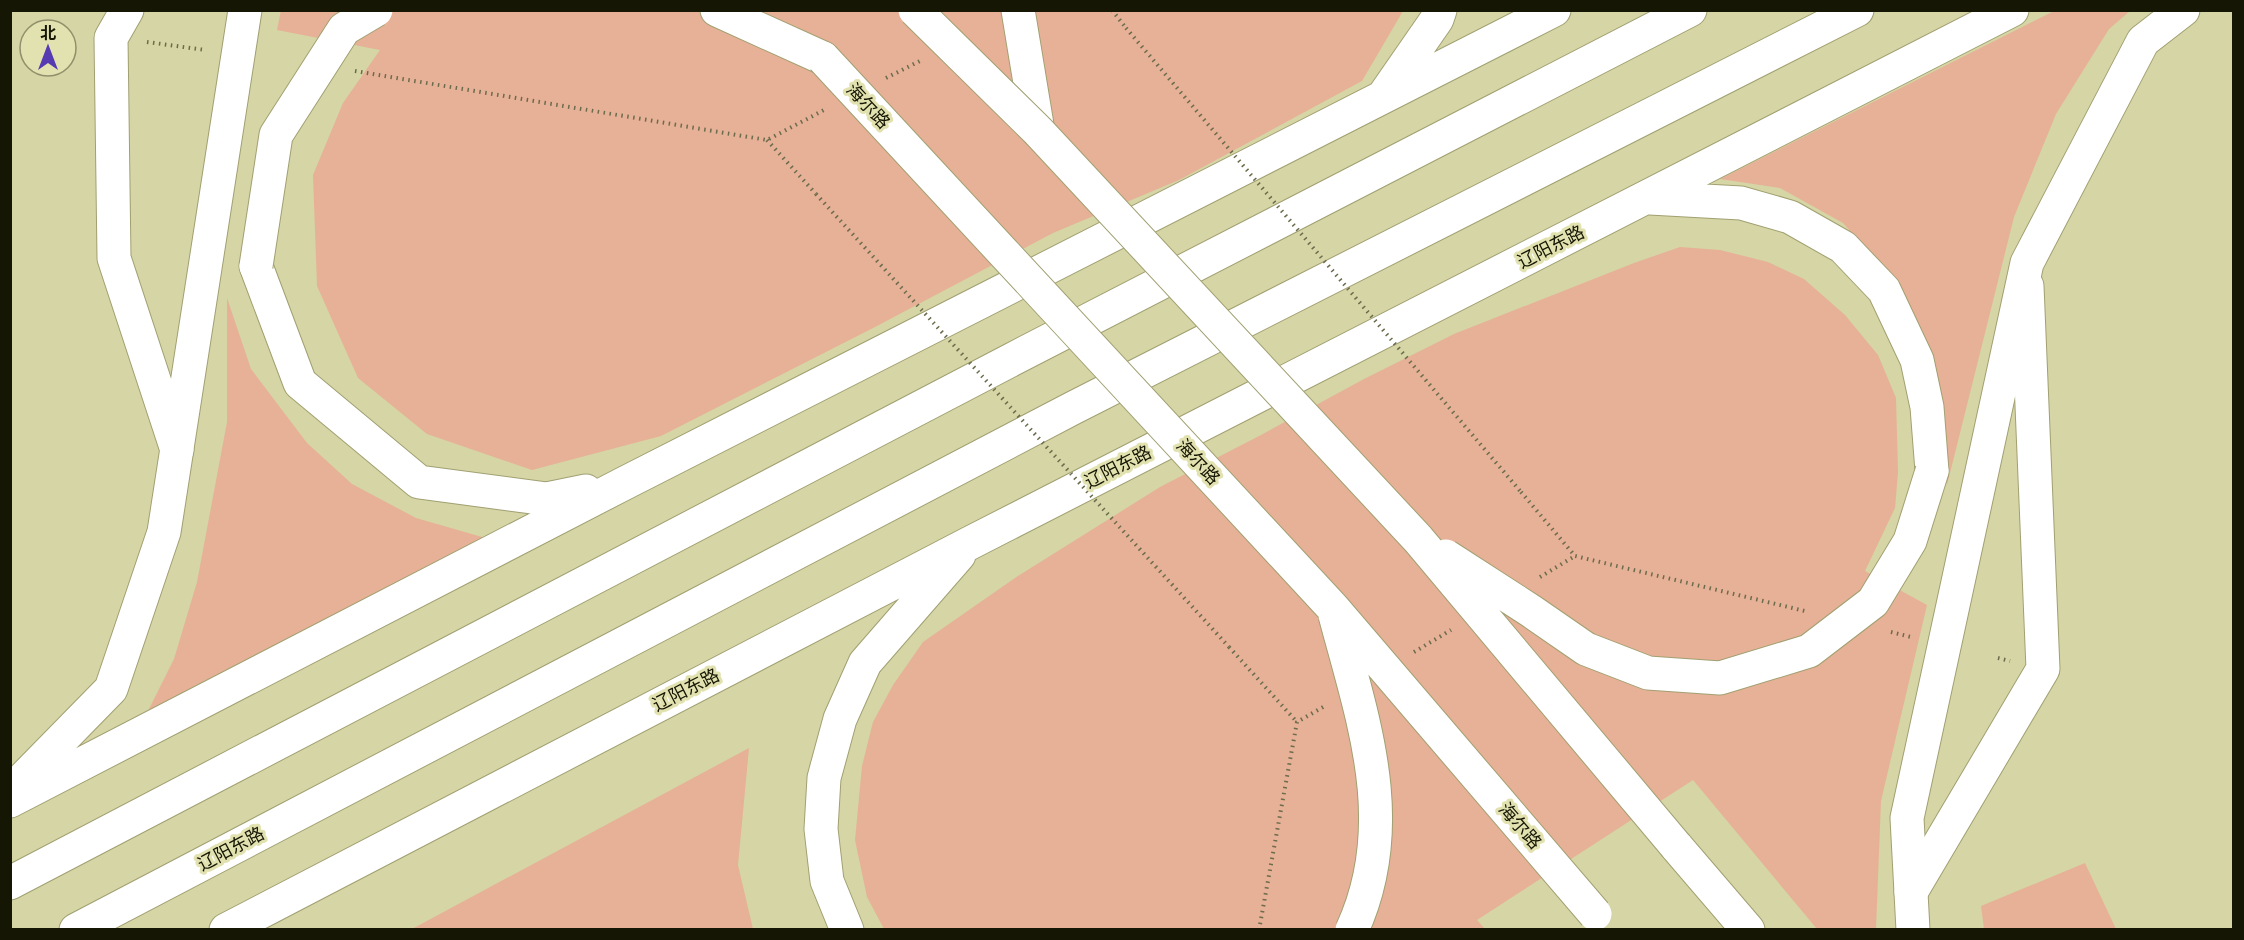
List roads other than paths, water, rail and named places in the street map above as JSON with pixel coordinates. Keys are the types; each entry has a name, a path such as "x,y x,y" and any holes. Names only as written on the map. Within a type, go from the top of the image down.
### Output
{"main road":[{"path":"127,10 111,38 114,258 177,450"},
{"path":"10,792 111,689 164,532 245,10"},
{"path":"376,10 344,29 276,135 256,266 300,383 420,482 547,500 623,484"},
{"path":"717,10 823,58"},
{"name":"海尔路","path":"772,10 823,58 1333,608 1601,922"},
{"path":"915,10 1038,131 1418,538 1748,930"},
{"path":"1018,10 1038,131"},
{"path":"1383,97 1437,18 1440,10"},
{"path":"10,801 623,484 1554,10"},
{"path":"10,883 1000,366 1690,10"},
{"name":"辽阳东路","path":"76,930 1073,408 1857,10"},
{"name":"辽阳东路","path":"226,930 970,543 2012,10"},
{"path":"1913,930 1907,818 2026,263 2143,41 2182,10"},
{"path":"1418,538 1586,649 1648,673 1720,678 1809,651 1873,602 1910,541 1932,471 1927,406 1917,360 1884,290 1843,247 1790,217 1741,203 1648,198"},
{"path":"1911,891 2043,669 2026,263"},
{"path":"847,930 827,881 821,829 824,778 840,719 865,663 970,543"},
{"path":"1333,608 1373,766 1377,803 1375,852 1365,903 1352,930"}]}
